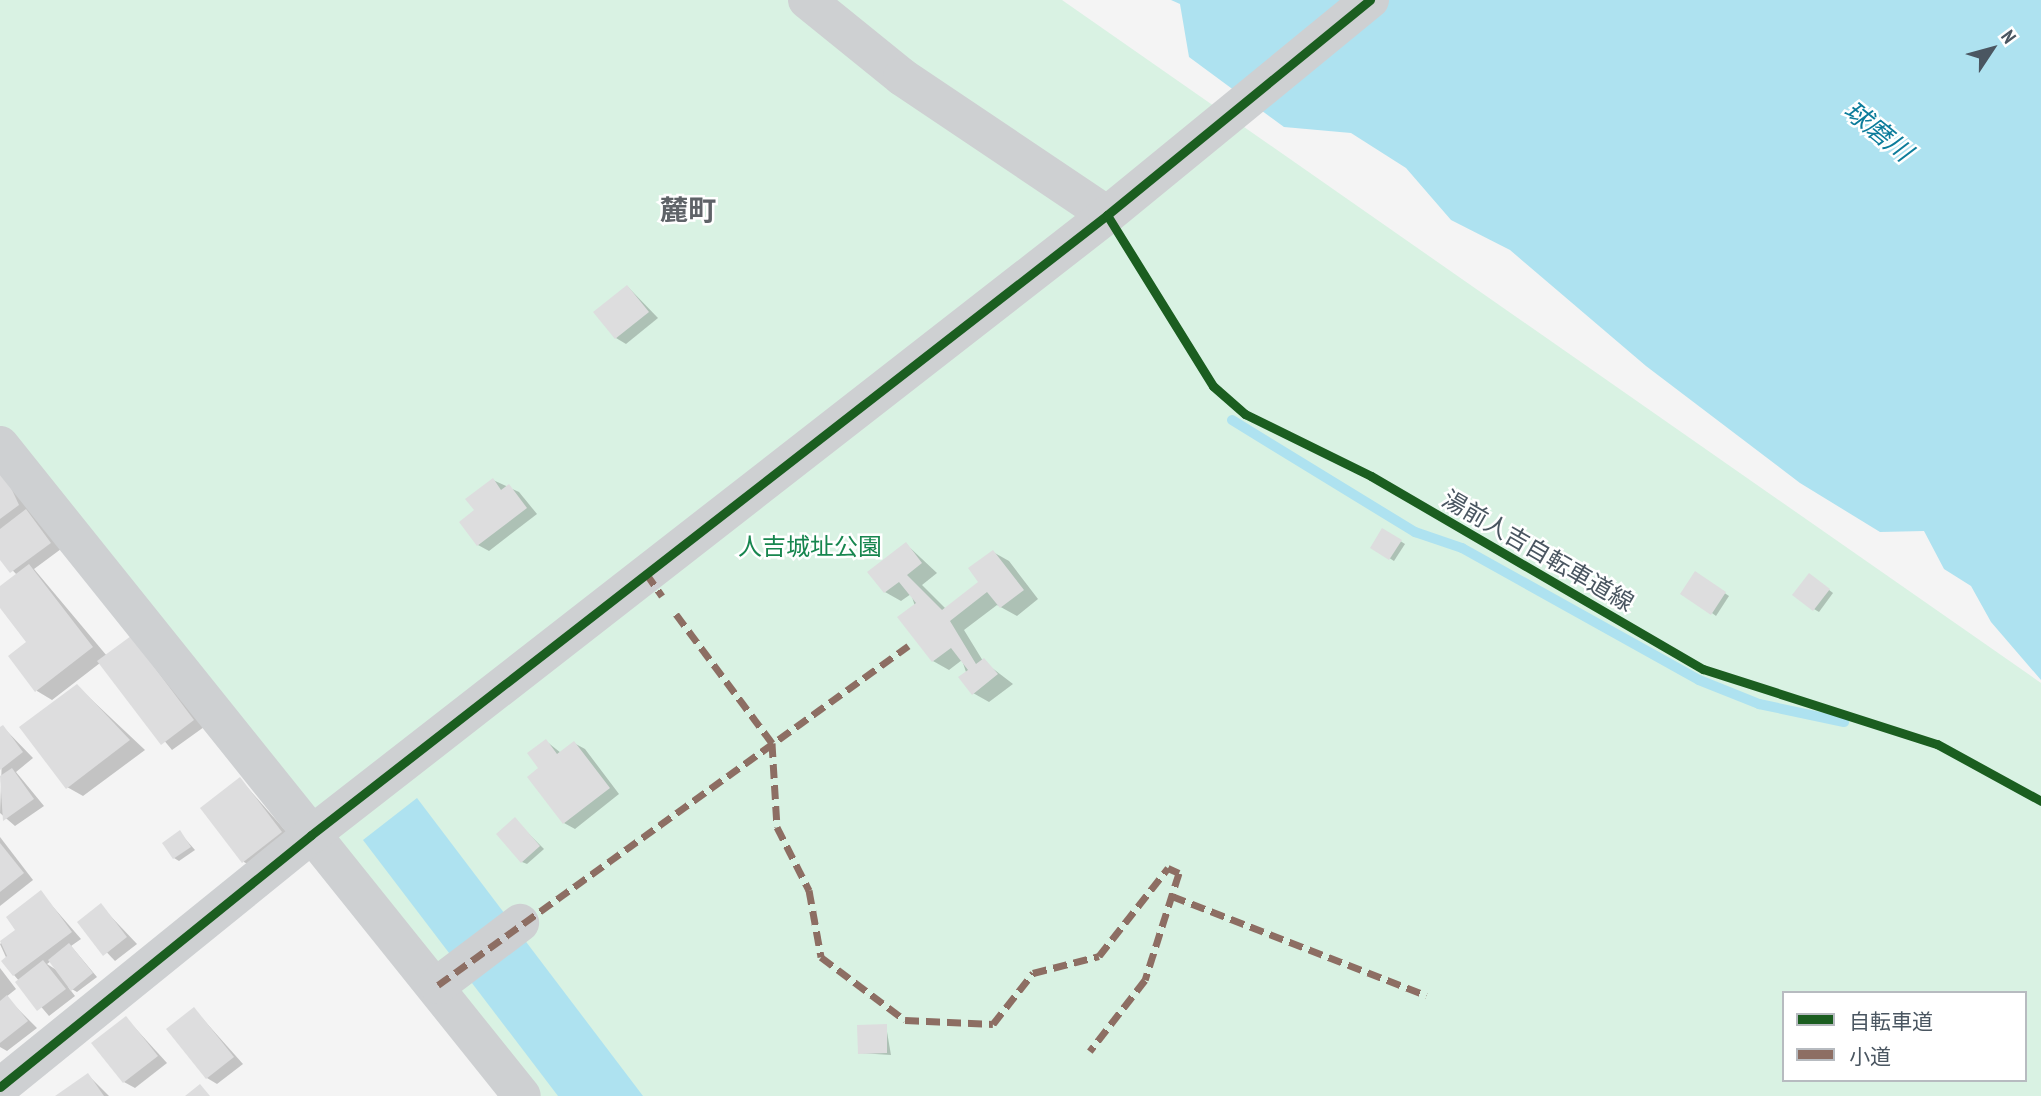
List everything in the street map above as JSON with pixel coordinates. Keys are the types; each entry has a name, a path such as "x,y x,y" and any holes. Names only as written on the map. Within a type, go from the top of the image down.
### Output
{"street":[{"path":"807,0 902,77 1107,215"},
{"path":"0,1087 311,835 1107,215 1370,0"},
{"path":"0,445 311,835 448,978 522,1096"},
{"path":"448,978 520,923"}],"green space":[{"name":"人吉城址公園","path":"0,0 1062,0 2041,683 2041,1096 523,1096 0,432"}],"water":[{"name":"球磨川","path":"1171,0 2041,0 2041,680 1991,622 1971,586 1944,569 1924,531 1880,532 1800,483 1646,366 1510,250 1451,220 1406,168 1351,133 1284,127 1189,57 1180,4"},
{"path":"417,798 643,1096 558,1096 363,840"}],"building":[{"path":"627,285 649,312 615,339 593,312"},
{"path":"0,464 19,505 0,519"},
{"path":"493,478 501,490 509,484 527,508 477,546 459,522 474,510 465,499"},
{"path":"26,509 51,543 10,573 0,560 0,529"},
{"path":"1382,528 1402,540 1389,560 1370,548"},
{"path":"906,542 922,563 907,575 942,610 978,582 968,568 993,550 1024,590 1000,608 987,592 950,621 976,664 984,658 998,674 972,695 958,677 968,670 951,648 932,662 897,617 916,603 899,582 884,593 867,572"},
{"path":"29,564 93,647 35,692 8,656 26,642 0,608 0,586"},
{"path":"1695,571 1726,592 1711,615 1680,594"},
{"path":"1809,573 1830,589 1813,611 1792,595"},
{"path":"131,636 194,720 161,745 97,661"},
{"path":"77,684 130,740 66,789 19,727"},
{"path":"3,725 23,752 0,770 0,727"},
{"path":"546,739 557,754 574,741 610,788 563,824 527,777 538,768 527,753"},
{"path":"12,768 34,799 3,821 0,776"},
{"path":"240,777 282,832 242,863 200,808"},
{"path":"515,817 540,846 521,863 496,834"},
{"path":"180,830 191,847 173,859 162,843"},
{"path":"0,843 24,873 0,892"},
{"path":"41,890 72,932 13,976 1,961 7,956 0,941 15,930 6,917"},
{"path":"101,903 127,937 103,956 77,922"},
{"path":"69,943 93,973 71,991 48,960"},
{"path":"43,960 66,989 37,1011 15,982"},
{"path":"7,995 28,1021 0,1043 0,1001"},
{"path":"194,1007 234,1057 206,1079 166,1029"},
{"path":"126,1016 158,1056 123,1083 91,1043"},
{"path":"887,1024 887,1053 858,1054 857,1025"},
{"path":"88,1073 104,1096 55,1096"},
{"path":"200,1084 210,1096 185,1096"}],"waterway":[{"path":"1232,420 1415,532 1462,548 1699,680 1759,704 1844,722"}],"marked path":[{"path":"646,573 662,596"},
{"path":"676,614 772,743 777,827 809,890 821,957 905,1020 993,1024 1033,973 1099,956 1168,868 1179,873 1145,980 1090,1051"},
{"path":"438,985 908,646"},
{"path":"1172,896 1426,995"}],"cycle path":[{"path":"0,1087 311,835 1107,215 1370,0"},
{"name":"湯前人吉自転車道線","path":"1107,215 1213,386 1245,414 1371,476 1703,669 1937,744 2041,801"}],"district":[{"name":"麓町","path":"688,210"}]}
